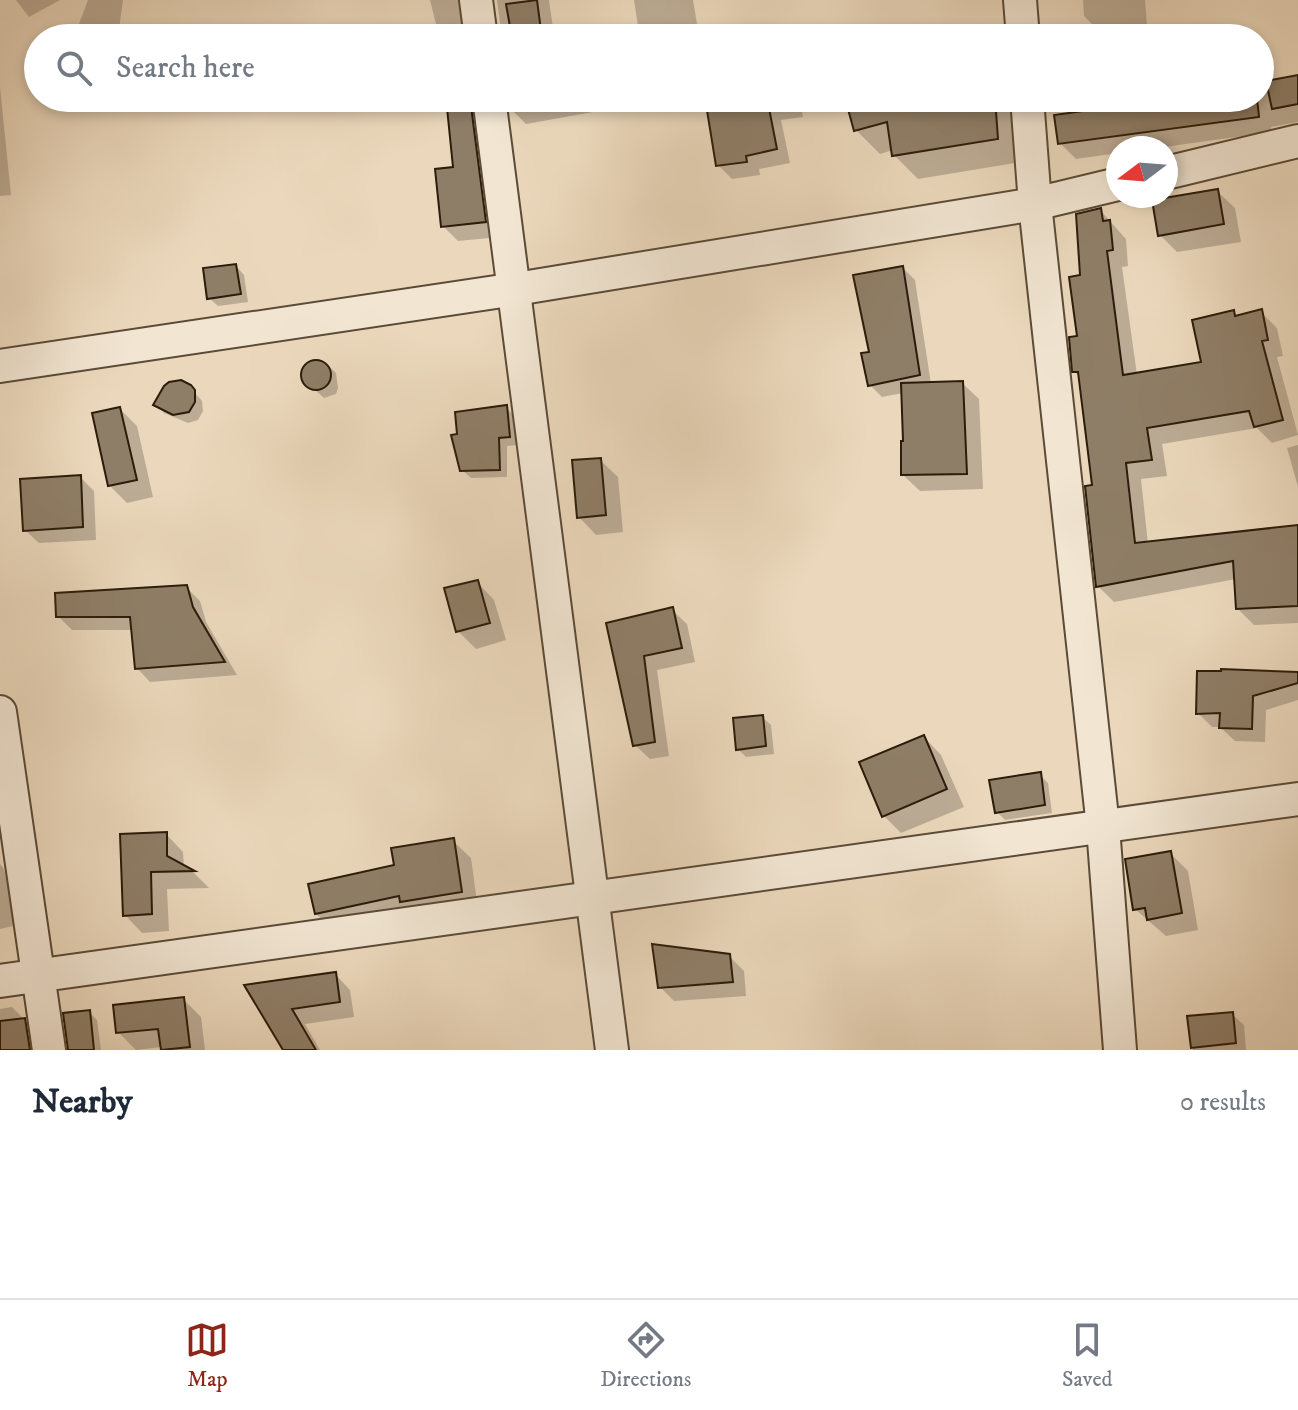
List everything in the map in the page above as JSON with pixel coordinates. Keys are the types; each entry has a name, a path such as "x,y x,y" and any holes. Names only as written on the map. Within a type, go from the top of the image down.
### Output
{"street":[{"path":"476,0 479,24"},
{"path":"1020,0 1022,24"},
{"path":"491,112 612,1050"},
{"path":"1028,112 1035,204 1103,827 1120,1050"},
{"path":"1178,170 1298,141"},
{"path":"0,366 516,289 1035,204 1106,187"},
{"path":"0,712 49,1050"},
{"path":"0,981 1298,799"}],"building":[{"path":"537,0 540,24 510,24 506,4"},
{"path":"1298,75 1298,104 1274,109 1274,80"},
{"path":"447,112 472,112 486,222 441,227 435,169 453,167"},
{"path":"707,112 770,112 777,149 746,156 747,162 716,166"},
{"path":"849,112 996,112 998,139 892,156 887,122 854,131"},
{"path":"1076,112 1258,112 1259,117 1058,144 1054,115"},
{"path":"1218,189 1224,224 1158,236 1153,208 1178,208 1178,196"},
{"path":"1101,208 1103,221 1110,220 1113,250 1107,251 1123,375 1201,362 1192,320 1234,310 1235,316 1262,309 1268,340 1262,341 1283,420 1254,427 1249,411 1147,428 1152,460 1126,463 1135,543 1298,525 1298,606 1236,609 1233,561 1096,587 1085,486 1092,485 1078,372 1072,372 1069,337 1077,336 1069,277 1080,275 1076,214"},
{"path":"236,264 241,294 207,299 203,268"},
{"path":"903,266 920,375 868,386 861,353 869,352 853,275"},
{"path":"316,360 327,364 331,375 327,386 316,390 305,386 301,375 305,364"},
{"path":"181,380 195,390 195,402 189,412 173,415 153,405 164,386"},
{"path":"963,381 967,474 901,475 901,383"},
{"path":"507,405 510,437 499,438 500,470 460,471 451,435 457,434 455,412"},
{"path":"120,407 137,480 108,486 92,413"},
{"path":"601,458 606,515 577,518 572,460"},
{"path":"81,475 83,527 23,531 20,479"},
{"path":"478,580 490,623 456,632 444,588"},
{"path":"187,585 193,607 225,662 135,669 130,617 56,617 55,593"},
{"path":"673,607 682,648 644,656 655,742 633,746 606,623"},
{"path":"1197,671 1298,672 1298,683 1253,696 1252,729 1219,728 1220,713 1196,714"},
{"path":"763,715 766,746 736,750 733,718"},
{"path":"924,735 947,789 882,817 859,762"},
{"path":"1041,772 1045,805 995,813 989,780"},
{"path":"167,832 167,856 195,871 151,872 152,914 123,916 120,834"},
{"path":"454,838 462,892 400,902 399,896 315,914 308,884 394,865 391,848"},
{"path":"1171,851 1182,913 1147,920 1145,908 1133,910 1125,859"},
{"path":"652,944 730,954 733,982 658,988"},
{"path":"336,972 340,1002 292,1009 316,1050 283,1050 244,985"},
{"path":"184,997 190,1047 161,1050 158,1029 116,1033 113,1005"},
{"path":"90,1010 94,1050 68,1050 63,1013"},
{"path":"1233,1012 1236,1043 1191,1048 1187,1016"},
{"path":"25,1018 30,1050 0,1050 0,1021"}]}
